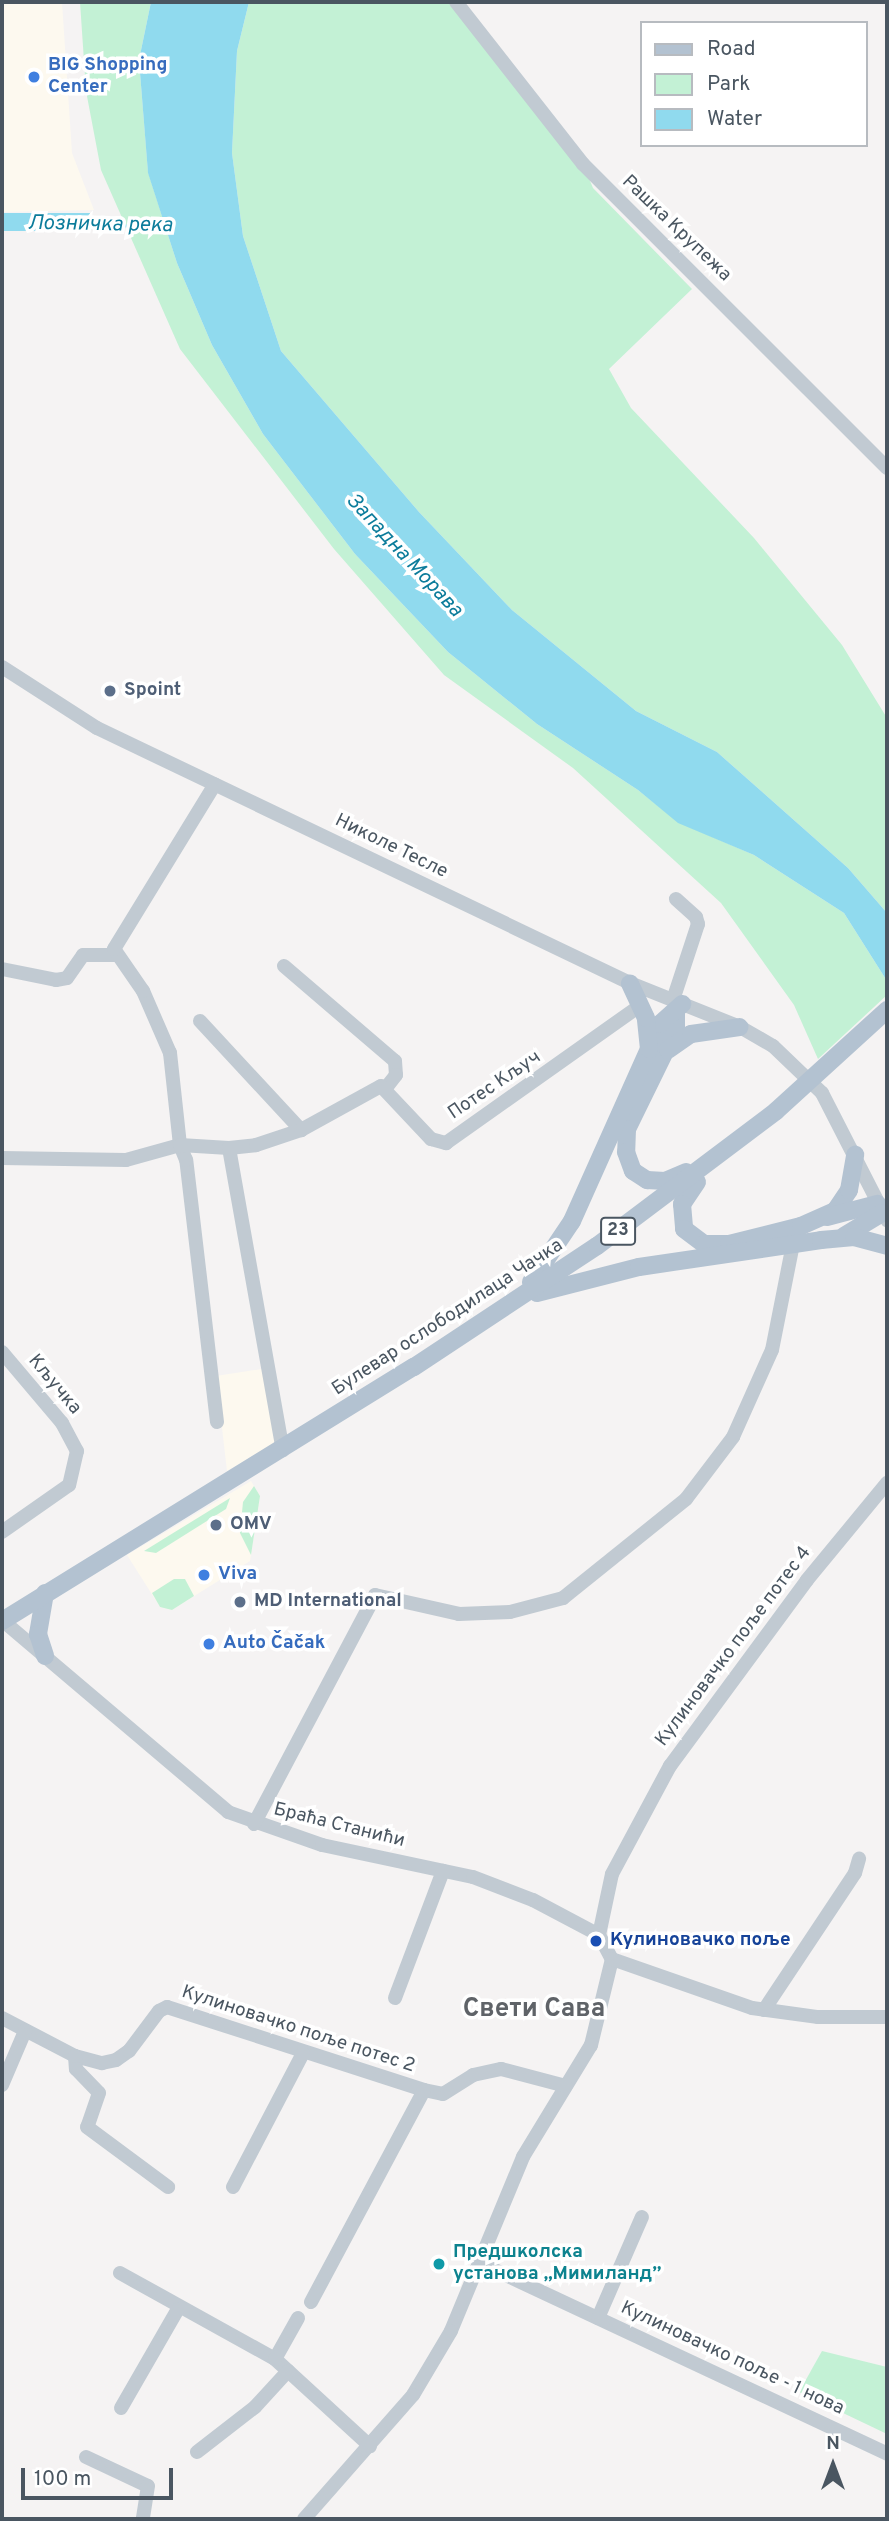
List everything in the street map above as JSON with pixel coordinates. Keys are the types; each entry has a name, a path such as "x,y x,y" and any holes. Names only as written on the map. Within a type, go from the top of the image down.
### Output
{"main road":[{"path":"630,983 641,1005 657,1051 627,1129 628,1162 638,1175 660,1182 709,1163"},
{"path":"523,1295 572,1221 657,1051 676,1029 677,1005"},
{"name":"Булевар ослободилаца Чачка","path":"2,1621 283,1450 523,1295 709,1163 776,1111 887,1010"},
{"path":"657,1051 691,1034 740,1027"},
{"path":"709,1163 681,1208 684,1228 698,1242 743,1242 835,1211 848,1194 855,1155"},
{"path":"824,1216 882,1212"},
{"path":"841,1238 882,1212"},
{"path":"523,1295 639,1267 793,1244 841,1238 867,1239 887,1246"},
{"path":"2,1604 45,1593 38,1634 45,1656"}],"street":[{"name":"Рашка Крупежа","path":"456,2 583,164 887,468"},
{"name":"Николе Тесле","path":"2,667 97,728 630,983 677,1005 740,1027 773,1045 822,1093 855,1155"},
{"path":"215,784 114,949 115,955 142,991 170,1053 180,1145 186,1160 216,1422"},
{"path":"676,899 698,924 677,1005"},
{"path":"2,969 56,981 67,978 83,955 115,955"},
{"path":"2,1158 125,1160 180,1145 229,1148 301,1130 381,1086 386,1088 396,1074 395,1061 284,966"},
{"name":"Потес Кључ","path":"386,1088 431,1139 446,1143 641,1005"},
{"path":"200,1021 301,1130"},
{"path":"229,1148 283,1450"},
{"path":"855,1155 882,1212"},
{"path":"254,1824 375,1595 459,1614 510,1612 563,1598 686,1499 733,1437 772,1350 793,1244"},
{"name":"Кључка","path":"2,1352 62,1423 77,1451 72,1479 62,1493 2,1532"},
{"name":"Кулиновачко поље потес 4","path":"599,1935 612,1874 670,1766 807,1580 887,1483"},
{"name":"Браћа Станићи","path":"2,1621 228,1812 254,1824 322,1845 443,1871 533,1900 599,1935"},
{"path":"764,2010 855,1873 859,1859"},
{"path":"395,1998 443,1871"},
{"path":"599,1935 612,1959 731,2003 818,2017 887,2017"},
{"path":"304,2519 413,2395 451,2331 523,2157 591,2045 612,1959"},
{"name":"Кулиновачко поље потес 2","path":"2,2018 75,2056 102,2063 116,2060 135,2045 159,2011 167,2007 303,2053 443,2094 472,2075 501,2069 566,2086"},
{"path":"2,2085 25,2031"},
{"path":"233,2187 303,2053"},
{"path":"75,2056 76,2069 99,2093 87,2127 168,2187"},
{"path":"311,2302 424,2090"},
{"path":"598,2318 642,2217"},
{"name":"Кулиновачко поље - 1 нова","path":"480,2263 887,2454"},
{"path":"120,2273 178,2309 275,2359 370,2446"},
{"path":"121,2408 178,2309"},
{"path":"275,2359 298,2318"},
{"path":"197,2452 255,2407 288,2371"},
{"path":"86,2457 148,2486 143,2519"}],"shaded area":[{"name":"BIG Shopping Center","path":"2,2 62,2 72,153 94,210 2,212"},
{"path":"268,1368 280,1440 227,1471 216,1376"},
{"name":"OMV","path":"251,1481 260,1496 250,1561 172,1610 160,1607 127,1555"}],"green space":[{"path":"80,2 151,2 139,60 148,172 177,263 212,345 263,434 355,554 448,652 537,724 638,790 678,822 754,855 844,913 887,981 887,995 818,1059 794,1005 721,903 573,768 444,675 334,549 180,349 101,170 86,91"},
{"path":"249,2 456,2 583,164 593,188 692,289 609,369 631,408 754,538 842,645 887,718 887,913 848,868 717,752 636,711 512,610 419,512 281,351 243,236 232,153 237,51"},
{"path":"254,1486 260,1496 251,1555 240,1533 243,1502"},
{"path":"230,1498 226,1509 156,1553 144,1551"},
{"path":"174,1579 185,1579 194,1596 172,1610 160,1607 152,1593"},
{"path":"822,2351 887,2367 887,2434 799,2392"}],"water":[{"name":"Западна Морава","path":"151,2 249,2 237,51 232,153 243,236 281,351 419,512 512,610 636,711 717,752 848,868 887,913 887,981 844,913 754,855 678,823 638,790 537,724 448,652 355,554 263,434 212,345 177,263 148,173 139,60"},
{"path":"2,213 90,213 90,231 2,231"}],"waterway":[{"name":"Лозничка река","path":"89,225 166,226"}],"place":[{"name":"BIG Shopping Center","path":"34,77"},
{"name":"Spoint","path":"110,691"},
{"name":"OMV","path":"216,1525"},
{"name":"Viva","path":"204,1575"},
{"name":"MD International","path":"240,1602"},
{"name":"Auto Čačak","path":"209,1644"},
{"name":"Кулиновачко поље","path":"596,1941"},
{"name":"Предшколска установа „Мимиланд”","path":"439,2264"}],"district":[{"name":"Свети Сава","path":"534,2010"}]}
